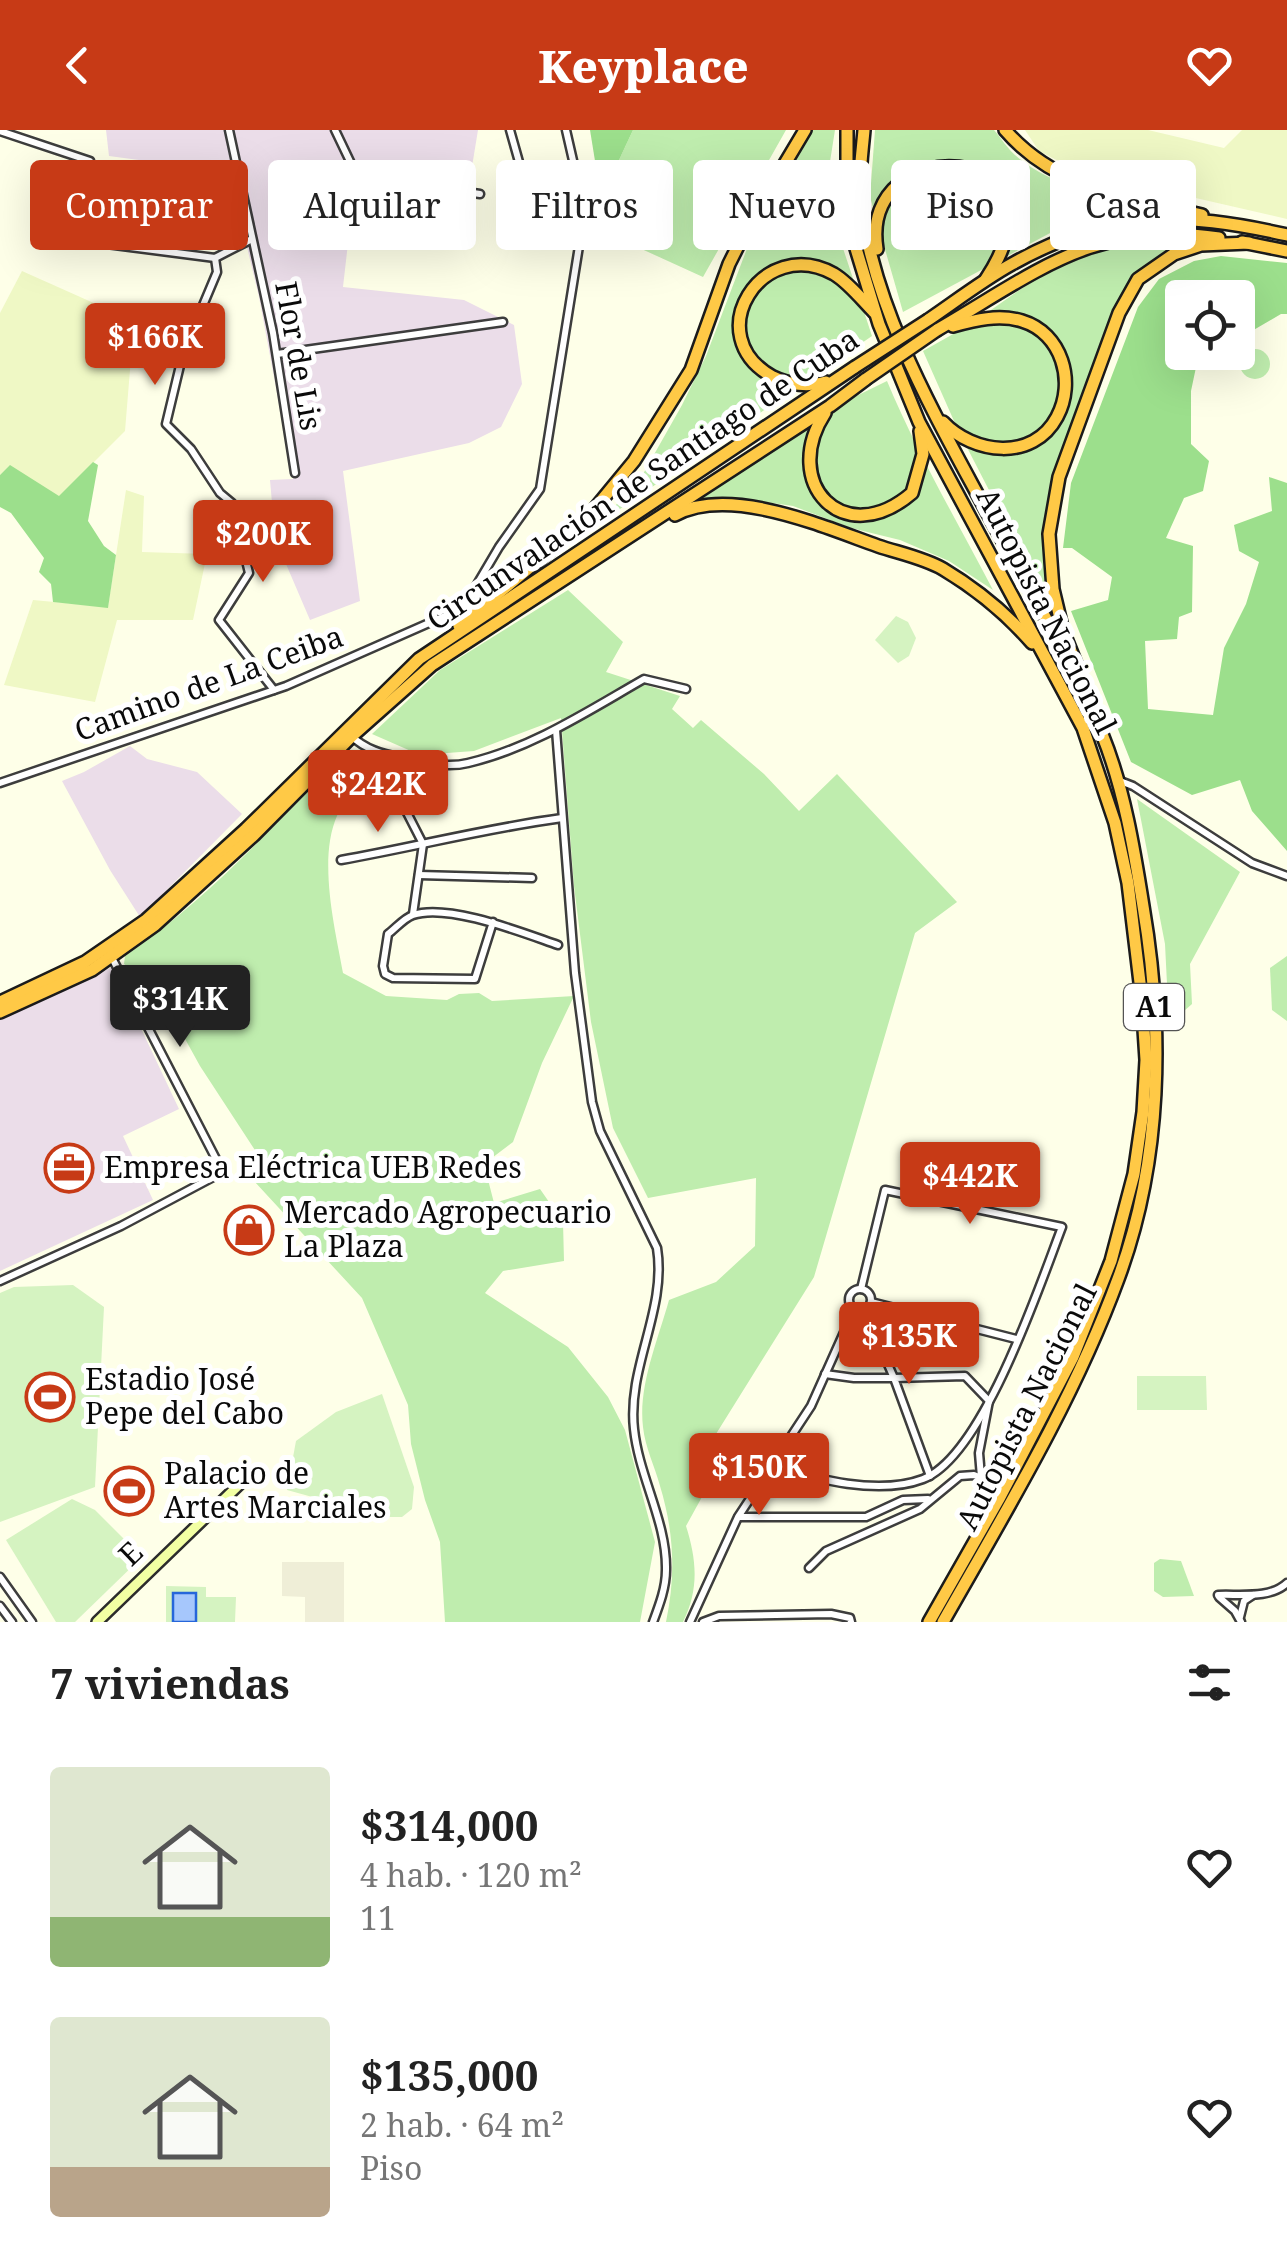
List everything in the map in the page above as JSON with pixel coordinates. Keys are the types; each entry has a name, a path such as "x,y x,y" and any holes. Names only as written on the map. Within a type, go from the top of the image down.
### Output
{"highway":[{"path":"419,659 584,523 634,462 691,370 729,264 748,224 805,130"},
{"name":"Autopista Nacional","path":"847,130 847,218 876,315 919,422 1083,728 1115,823 1140,968 1146,1060 1144,1112 1134,1174 1095,1305 1073,1357 1005,1488 929,1622"},
{"name":"Autopista Nacional","path":"864,130 859,176 861,202 881,283 924,394 1103,736 1128,822 1151,951 1155,1098 1145,1179 1120,1275 1090,1349 1012,1500 942,1622"},
{"path":"1006,130 1022,150 1071,182 1246,225"},
{"path":"945,153 980,162 1000,180 1009,206 1010,226 1002,255 982,284"},
{"path":"881,283 877,208 885,184 891,179"},
{"name":"Circunvalación de Santiago de Cuba","path":"110,954 186,899 419,659 1011,264 1098,226 1164,217 1246,225 1287,234"},
{"name":"Circunvalación de Santiago de Cuba","path":"348,733 432,665 830,406 937,330 1051,263 1090,245 1118,238 1174,234 1287,251"},
{"path":"1103,736 1064,631 1054,589 1049,534 1058,477 1119,312 1138,279 1174,254 1201,245 1248,243"},
{"path":"840,378 816,385 802,384 785,382 764,372 745,348 739,321 742,302 766,274 786,267 816,266 838,276 876,315"},
{"path":"924,394 953,432 994,450 1034,440 1056,418 1065,396 1063,361 1053,343 1024,321 1002,317 937,330"},
{"path":"830,406 816,428 810,468 822,496 848,514 881,513 912,493 924,454 919,422"},
{"path":"601,555 684,510 702,506 746,506 798,518 939,567 995,603 1049,664"},
{"path":"0,1002 110,954"},
{"path":"0,1012 110,954"}],"street":[{"name":"Flor de Lis","path":"229,130 277,354 295,473"},
{"path":"335,130 357,176 480,194"},
{"path":"510,130 518,160"},
{"name":"Camino de La Ceiba","path":"0,784 274,690 464,608 499,547 540,489 543,477 580,240 580,191 566,130"},
{"path":"0,131 90,161 91,242 215,258 252,239"},
{"path":"215,258 217,272 184,353 166,424 191,449 220,493 232,503 250,569 219,620 274,690"},
{"path":"277,354 503,322"},
{"path":"470,617 474,594"},
{"path":"348,733 376,753 436,764 467,764 556,730 644,679 686,689"},
{"path":"556,730 575,974 592,1102 600,1131 657,1248 660,1266 655,1308 635,1387 634,1428 665,1545 666,1574 653,1622"},
{"path":"376,753 423,844 412,915"},
{"path":"1116,780 1134,786 1252,863 1287,876"},
{"path":"341,860 490,828 562,818"},
{"path":"419,875 532,878"},
{"path":"493,922 475,979 393,978 386,974 383,966 388,934 412,915 448,914 493,922 558,945"},
{"path":"0,1281 217,1176 216,1159 110,954"},
{"path":"772,1466 851,1483 899,1486 930,1476 952,1460 989,1401 1062,1227 885,1190 862,1289"},
{"path":"690,1622 738,1517 811,1406 854,1310 849,1296 862,1289 870,1295 871,1302 864,1310 854,1310"},
{"path":"871,1302 1016,1338"},
{"path":"864,1310 916,1429 930,1476"},
{"path":"825,1374 854,1378 965,1376 989,1401"},
{"path":"981,1477 979,1454 989,1401"},
{"path":"810,1568 826,1551 920,1509 960,1476 981,1477 1005,1488"},
{"name":"E","path":"97,1622 243,1482"},
{"path":"738,1517 866,1516 903,1500 929,1499"},
{"path":"0,1578 32,1622"},
{"path":"1254,1594 1244,1601 1241,1622 1218,1595 1279,1590 1287,1582"},
{"path":"0,1606 12,1622"},
{"path":"703,1622 719,1616 831,1614 850,1618 851,1622"}],"shaded area":[{"path":"106,130 478,130 473,160 268,160 268,250 347,250 343,287 464,300 514,325 522,384 501,427 469,443 343,471 360,601 310,620 283,557 270,480 293,479 248,250 248,160 139,160 109,156"},
{"path":"130,746 147,759 197,772 242,814 140,917 62,781"},
{"path":"112,967 179,1109 123,1136 153,1200 0,1271 0,1019"},
{"path":"282,1562 344,1562 344,1622 305,1622 305,1597 282,1596"}],"green space":[{"path":"590,130 633,130 619,160 595,160"},
{"path":"633,130 786,130 769,160 693,160 693,250 718,250 703,277 644,250 673,250 673,160 619,160"},
{"path":"812,130 835,130 830,160 795,160"},
{"path":"875,130 994,130 1022,160 891,160 891,250 1019,250 903,312 871,200"},
{"path":"1025,130 1148,130 1224,148 1242,130 1287,130 1287,219 1196,198 1196,160 1057,160 1039,151"},
{"path":"1030,166 1050,178 1050,233 1030,244"},
{"path":"746,250 844,250 872,336 601,522 643,474 706,356"},
{"path":"1099,250 1169,250 1134,278 1120,297 1053,478 1042,536 1055,618 958,430 923,351 971,324 1051,268"},
{"path":"1221,256 1287,263 1287,314 1255,329 1255,280 1165,280 1165,370 1195,370 1191,391 1191,444 1209,461 1203,491 1184,498 1166,538 1193,546 1192,612 1179,617 1177,639 1145,641 1148,709 1213,715 1224,648 1246,604 1259,562 1239,551 1234,525 1272,511 1269,477 1287,483 1287,851 1252,811 1240,780 1192,795 1131,762 1071,611 1108,600 1112,577 1072,548 1063,548 1071,483 1138,307 1159,279 1194,261"},
{"path":"22,271 134,321 125,431 59,497 10,466 0,475 0,313"},
{"path":"1255,349 1269,358 1269,370 1261,378 1249,378 1241,370 1255,370"},
{"path":"887,381 924,461 993,590 949,561 900,540 851,528 793,506 739,498 703,498 836,406"},
{"path":"93,462 98,465 88,521 104,546 116,555 108,608 53,602 51,584 39,572 44,558 11,513 0,507 0,475 10,465 59,496"},
{"path":"126,490 144,496 142,552 207,554 193,620 117,620 95,702 4,685 33,600 108,607"},
{"path":"568,590 623,642 606,672 680,696 672,709 693,728 701,720 764,774 799,811 837,774 957,902 915,933 814,1277 716,1434 708,1486 686,1526 695,1575 683,1622 666,1622 671,1537 644,1434 643,1395 669,1300 716,1282 755,1246 756,1178 648,1198 613,1128 591,1022 574,886 561,718 474,751 420,755 372,734 440,670"},
{"path":"896,616 908,622 916,638 909,656 898,663 875,640"},
{"path":"342,756 358,756 373,770 372,781 351,795 337,815 330,839 330,895 343,973 386,996 447,1000 459,994 479,993 492,1001 574,996 542,1063 513,1142 484,1164 494,1203 540,1189 563,1222 564,1261 503,1271 485,1293 568,1347 608,1397 625,1430 655,1542 640,1622 445,1622 440,1542 411,1444 408,1405 362,1298 253,1180 264,1164 200,1066 157,988 124,964 125,956 212,887"},
{"path":"1137,799 1240,872 1190,964 1192,1004 1169,1024 1165,944"},
{"path":"1287,956 1287,1021 1272,1010 1270,968"},
{"name":"Estadio José Pepe del Cabo","path":"73,1285 104,1307 95,1487 0,1522 0,1293 14,1287"},
{"path":"1137,1376 1206,1376 1207,1410 1137,1410"},
{"path":"382,1394 414,1487 412,1509 402,1517 385,1517 287,1490 296,1441 336,1412"},
{"path":"72,1499 95,1510 142,1557 75,1622 56,1622 6,1540"},
{"path":"1160,1559 1181,1561 1194,1596 1163,1597 1154,1591 1154,1563"},
{"path":"166,1586 206,1587 206,1597 236,1597 235,1622 166,1622"}],"water":[{"path":"173,1593 196,1593 196,1622 173,1622"}],"place":[{"name":"Empresa Eléctrica UEB Redes","path":"69,1168"},
{"name":"Mercado Agropecuario La Plaza","path":"249,1230"},
{"name":"Estadio José Pepe del Cabo","path":"50,1397"},
{"name":"Palacio de Artes Marciales","path":"129,1491"}]}
